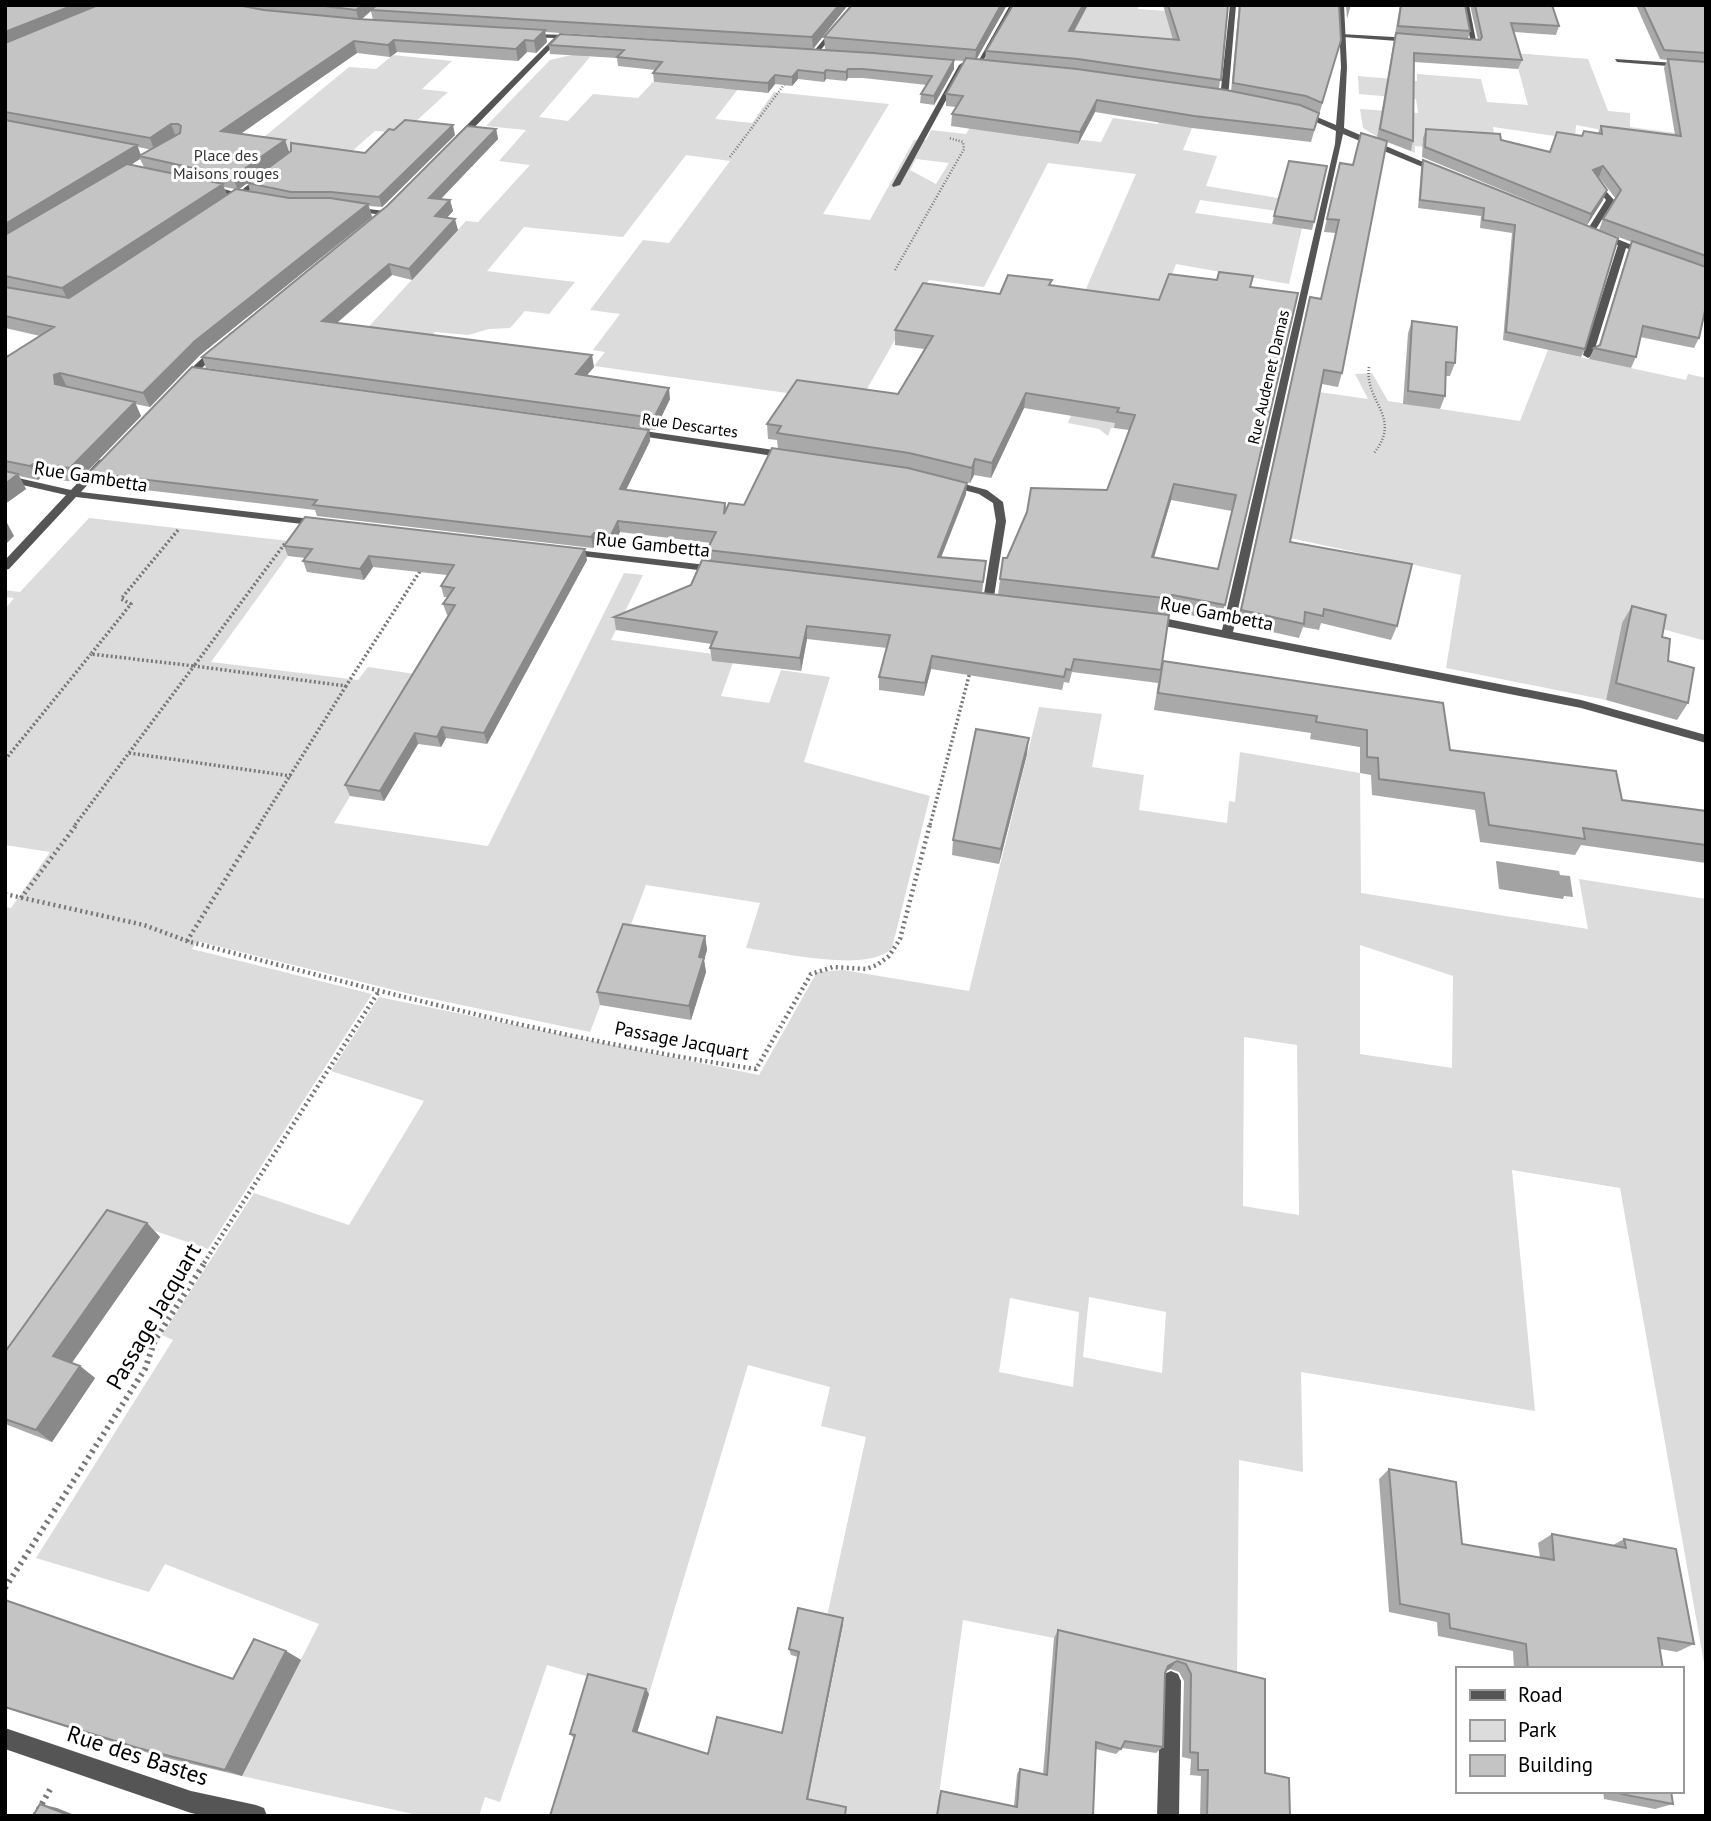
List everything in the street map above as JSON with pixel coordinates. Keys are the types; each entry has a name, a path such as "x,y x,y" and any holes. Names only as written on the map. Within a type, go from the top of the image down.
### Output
{"street":[{"path":"816,52 856,5"},
{"path":"977,66 1013,5"},
{"path":"1224,98 1233,5"},
{"name":"Rue Audenet Damas","path":"1227,632 1342,129 1341,5"},
{"path":"1448,43 1475,45 1466,5"},
{"path":"519,35 586,38"},
{"path":"1343,35 1422,41"},
{"path":"450,146 559,37"},
{"path":"1617,60 1706,67"},
{"path":"952,64 989,68"},
{"path":"896,185 962,65"},
{"path":"1212,96 1237,100"},
{"path":"1287,110 1342,129 1446,173"},
{"path":"228,203 243,197 271,171"},
{"path":"1590,232 1610,200 1595,181"},
{"path":"201,186 243,197"},
{"path":"374,222 394,203"},
{"path":"347,208 385,213"},
{"path":"1578,227 1660,258"},
{"path":"1588,355 1623,244"},
{"path":"176,388 226,342"},
{"path":"192,372 211,374"},
{"name":"Rue Descartes","path":"618,430 803,457"},
{"path":"5,567 108,458"},
{"name":"Rue Gambetta","path":"5,478 73,494 330,524"},
{"path":"943,482 983,492 998,502 1001,521 995,600 975,598"},
{"name":"Rue Gambetta","path":"550,550 727,570"},
{"name":"Rue Gambetta","path":"1142,618 1227,632 1581,704 1706,739"},
{"path":"1168,1816 1171,1681"},
{"name":"Rue des Bastes","path":"5,1738 191,1801 256,1816"}],"path":[{"path":"730,157 816,52"},
{"path":"895,270 965,145 956,140 924,134"},
{"path":"1369,367 1367,379 1384,415 1384,439 1374,453"},
{"path":"5,760 131,604 121,599 196,508"},
{"path":"21,898 302,521"},
{"path":"187,941 426,560"},
{"path":"91,654 346,685"},
{"name":"Passage Jacquart","path":"5,894 144,925 187,941 515,1023 694,1060 756,1069 811,974 825,968 864,969 877,966 888,959 897,945 971,667"},
{"path":"129,753 291,776"},
{"name":"Passage Jacquart","path":"5,1588 145,1369 155,1340 184,1293 379,991"}],"green space":[{"path":"1087,5 1139,5 1138,9 1226,15 1176,40 1070,38"},
{"path":"766,53 715,119 752,123 774,92 889,104 823,214 870,220 914,140 926,140 931,130 966,134 982,107 1026,137 1072,143 1074,139 1101,142 1113,118 1158,124 1161,118 1194,123 1183,150 1217,156 1206,186 1307,203 1305,215 1200,200 1195,213 1302,228 1289,284 1176,264 1114,428 1111,428 1108,436 1099,429 1068,423 1116,303 1082,298 1136,174 1048,163 984,287 929,280 859,403 594,366 605,352 593,350 620,314 590,310 643,240 669,243 730,161 686,155 623,237 524,227 487,271 575,282 549,314 525,311 510,328 489,329 468,335 435,332 388,386 361,335 466,221 478,222 530,165 499,161 526,130 486,126 550,60 576,54 590,57 539,117 568,121 593,94 638,98 653,82 725,89","holes":["916,159 949,163 936,184 910,170"]},
{"path":"1514,53 1588,59 1608,111 1630,113 1630,127 1706,137 1706,150 1576,125 1575,139 1493,127 1494,133 1457,130 1460,148 1457,150 1415,146 1415,153 1381,139 1363,128 1360,109 1418,113 1416,99 1359,94 1358,76 1417,81 1417,74 1481,79 1487,102 1528,105"},
{"path":"393,55 452,61 422,89 448,92 403,133 375,131 342,160 252,147 349,67 376,69"},
{"path":"1548,350 1686,380 1688,374 1706,378 1706,641 1633,621 1622,623 1606,700 1446,668 1461,575 1290,538 1319,392 1368,399 1355,374 1372,373 1388,401 1520,421"},
{"path":"89,518 298,542 211,662 358,680 368,667 422,675 334,823 488,846 624,573 643,575 611,640 735,657 721,696 769,703 781,670 830,677 804,762 930,796 892,948 880,956 864,960 844,960 801,957 746,948 760,903 646,885 590,1032 414,995 197,941 192,949 372,994 208,1249 123,1220 5,1387 5,907 11,908 50,852 5,845 5,609 14,598 5,597 5,590 20,592"},
{"path":"1039,707 1102,714 1092,767 1144,775 1139,810 1227,823 1229,801 1235,802 1240,752 1360,773 1361,893 1588,929 1579,879 1706,899 1706,1674 1620,1188 1512,1170 1535,1411 1301,1372 1303,1472 1239,1460 1237,1681 1054,1638 963,1620 936,1816 845,1816 789,1798 818,1750 843,1625 826,1621 866,1437 821,1426 830,1387 748,1365 649,1694 547,1665 500,1802 485,1797 479,1816 422,1816 242,1776 319,1624 165,1564 149,1592 36,1558 173,1340 162,1335 254,1193 349,1225 424,1101 331,1071 379,997 759,1075 817,972 843,970 969,991","holes":["1360,945 1453,976 1452,1068 1360,1054","1244,1037 1297,1045 1299,1215 1243,1206","1089,1297 1166,1312 1162,1373 1083,1357","1010,1298 1079,1312 1073,1387 999,1372"]}],"shaded area":[{"path":"1496,861 1559,871 1560,875 1570,876 1573,897 1564,896 1563,899 1499,889"}],"building":[{"path":"5,5 74,5 5,32"},
{"path":"98,5 237,5 358,19 545,30 534,41 525,40 516,49 394,40 388,45 354,41 221,131 285,140 233,177 139,156 180,133 181,126 178,124 171,124 150,138 5,112 5,43"},
{"path":"316,5 362,5 356,10"},
{"path":"377,5 839,5 812,37 371,10"},
{"path":"852,5 1001,5 976,50 824,37"},
{"path":"1013,5 1083,5 1069,31 1179,40 1168,5 1228,5 1221,80 1078,59 986,51"},
{"path":"1240,5 1339,5 1341,40 1322,103 1306,96 1233,83"},
{"path":"1401,5 1465,5 1470,31 1398,26"},
{"path":"1475,5 1552,5 1559,26 1511,23 1522,60 1414,53 1413,141 1380,129 1396,33 1480,40 1482,37"},
{"path":"1643,5 1706,5 1706,53 1664,50"},
{"path":"560,34 954,60 934,96 921,94 932,76 863,69 848,69 846,72 826,70 824,73 798,70 792,77 775,75 768,83 653,73 662,62 617,57 624,50 549,45"},
{"path":"966,58 1077,69 1226,90 1300,105 1319,113 1314,130 1194,116 1097,100 1080,132 952,114 963,96 946,94"},
{"path":"1668,59 1706,62 1706,256 1603,219 1621,190 1603,166 1593,170 1607,190 1591,214 1425,147 1426,129 1500,134 1501,140 1550,152 1557,132 1582,136 1584,131 1602,134 1601,126 1681,136"},
{"path":"5,120 137,145 5,224"},
{"path":"405,120 453,125 379,197 331,192 291,192 248,183 291,151 291,143 365,153 389,129 394,130"},
{"path":"467,126 496,129 429,198 450,200 435,216 455,219 409,269 389,264 322,321 592,355 576,374 669,388 654,418 202,357 387,206"},
{"path":"1361,133 1387,141 1342,373 1324,370 1290,542 1412,564 1397,626 1324,609 1323,616 1305,612 1304,624 1241,610 1310,297 1321,299 1339,220 1327,219 1340,163 1353,165"},
{"path":"1423,160 1618,238 1585,349 1506,332 1515,225 1483,220 1484,208 1420,200"},
{"path":"1289,161 1327,166 1314,222 1274,216"},
{"path":"127,164 223,184 62,288 5,276 5,235"},
{"path":"236,189 289,198 330,198 368,204 195,341 143,393 60,373 54,375 55,384 135,402 70,468 33,464 30,466 5,461 5,358 54,327 5,316 5,287 69,298"},
{"path":"1632,241 1706,267 1706,306 1699,338 1643,326 1636,357 1594,348 1600,345"},
{"path":"1219,272 1253,276 1250,287 1298,293 1225,605 1172,595 1172,599 1000,579 1003,558 1007,558 1027,512 1031,488 1107,490 1135,415 1117,412 1119,408 1026,393 992,463 975,459 972,468 909,453 777,433 781,426 767,424 797,380 898,394 933,336 895,330 923,283 1000,294 1008,275 1052,280 1049,285 1159,300 1169,274 1217,280","holes":["1174,484 1236,495 1218,569 1152,557"]},
{"path":"1412,321 1457,327 1455,363 1446,362 1445,396 1408,391"},
{"path":"192,367 649,430 620,489 725,503 724,514 729,503 744,505 772,448 908,468 967,483 938,557 986,561 983,582 707,550 716,532 618,521 611,535 594,533 591,537 313,505 317,500 89,473"},
{"path":"5,471 18,474 5,484"},
{"path":"305,517 585,549 484,733 442,727 437,737 415,733 380,791 345,785 455,605 443,604 454,588 441,586 454,565 369,556 360,569 303,561 312,549 284,546"},
{"path":"702,560 1169,615 1161,670 1074,659 1071,670 1066,669 1064,677 932,656 925,683 879,677 890,635 807,626 800,658 710,648 717,632 614,617 691,585"},
{"path":"1632,606 1666,615 1662,637 1670,639 1668,661 1694,668 1688,703 1616,683"},
{"path":"1163,661 1443,703 1450,750 1616,771 1622,800 1706,811 1706,845 1583,828 1585,839 1489,825 1484,793 1379,779 1378,758 1367,757 1367,730 1316,722 1317,716 1158,693"},
{"path":"976,729 1029,738 1001,849 953,840"},
{"path":"623,924 705,936 699,957 704,958 689,1006 597,992"},
{"path":"107,1210 147,1223 53,1356 80,1366 36,1430 5,1419 5,1352"},
{"path":"1389,1469 1456,1482 1462,1544 1554,1560 1552,1534 1626,1548 1624,1539 1676,1549 1694,1644 1658,1638 1663,1667 1528,1667 1526,1644 1450,1628 1449,1614 1400,1604"},
{"path":"5,1600 233,1679 254,1639 286,1651 225,1770 138,1748 5,1707"},
{"path":"798,1608 843,1618 807,1799 846,1807 845,1816 550,1816 575,1735 570,1734 588,1674 646,1689 633,1731 708,1754 717,1717 782,1733 799,1652 789,1649"},
{"path":"1058,1630 1265,1679 1265,1773 1289,1778 1290,1816 1207,1816 1208,1770 1198,1770 1198,1753 1190,1752 1191,1674 1186,1664 1177,1661 1168,1666 1165,1673 1163,1747 1125,1741 1121,1749 1096,1742 1093,1816 937,1816 941,1791 1017,1807 1020,1769 1047,1775"},
{"path":"1671,1793 1673,1804 1621,1794"},
{"path":"40,1804 71,1816 33,1816"}],"park label":[{"name":"Place des Maisons rouges","path":"226,164"}]}
